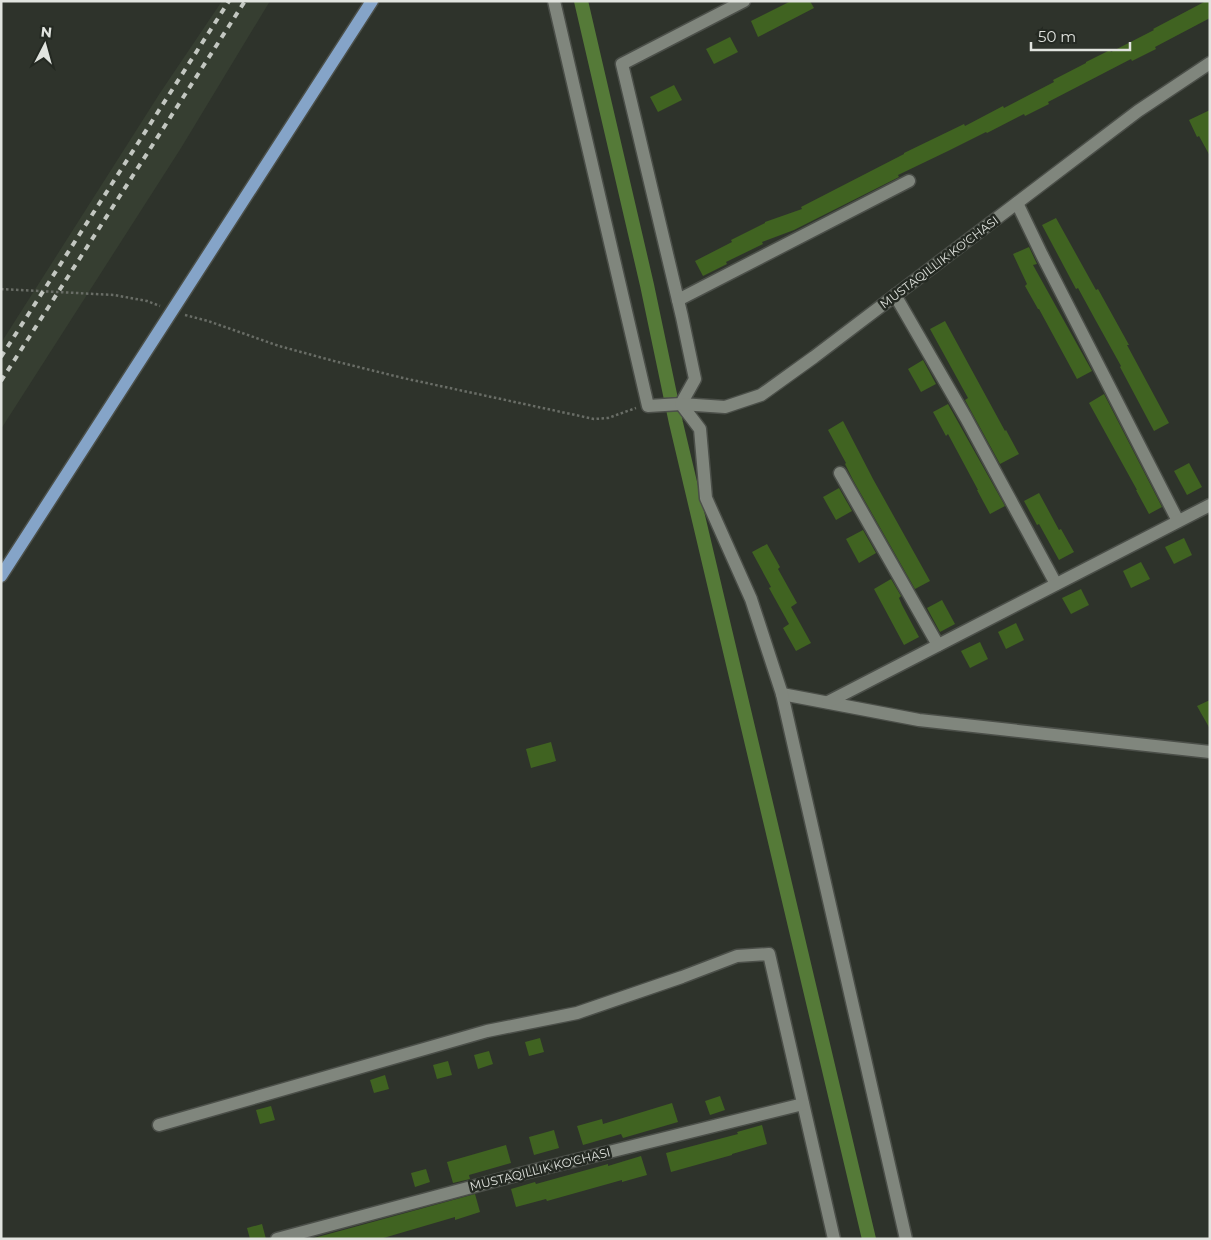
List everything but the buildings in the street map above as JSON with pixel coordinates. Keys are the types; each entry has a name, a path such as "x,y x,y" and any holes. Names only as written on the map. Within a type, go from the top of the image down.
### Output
{"main road":[{"path":"1,576 372,1"}],"street":[{"path":"554,1 648,406"},
{"path":"744,1 622,64 695,379 681,404 700,429 706,498 751,599 782,694 906,1239"},
{"name":"MUSTAQILLIK KO'CHASI","path":"648,406 681,404 725,407 761,395 1138,110 1210,63"},
{"path":"678,300 909,181"},
{"path":"1017,203 1042,256 1178,521"},
{"path":"895,295 966,418 1056,584"},
{"path":"840,473 938,645"},
{"path":"828,702 1210,505"},
{"path":"782,694 919,720 1210,752"},
{"path":"159,1125 487,1031 577,1013 737,956 769,954 834,1239"},
{"name":"MUSTAQILLIK KO'CHASI","path":"277,1239 520,1174 803,1104"}],"path":[{"path":"1,289 114,295 147,301 278,346 334,361 403,378 594,419 608,418 631,409 648,406"}],"shaded area":[{"path":"222,1 270,1 181,148 1,429 1,343 160,93"}],"waterway":[{"path":"581,1 647,285 676,423 869,1239"}],"railway":[{"path":"1,357 229,1"},
{"path":"1,381 245,1"}]}
